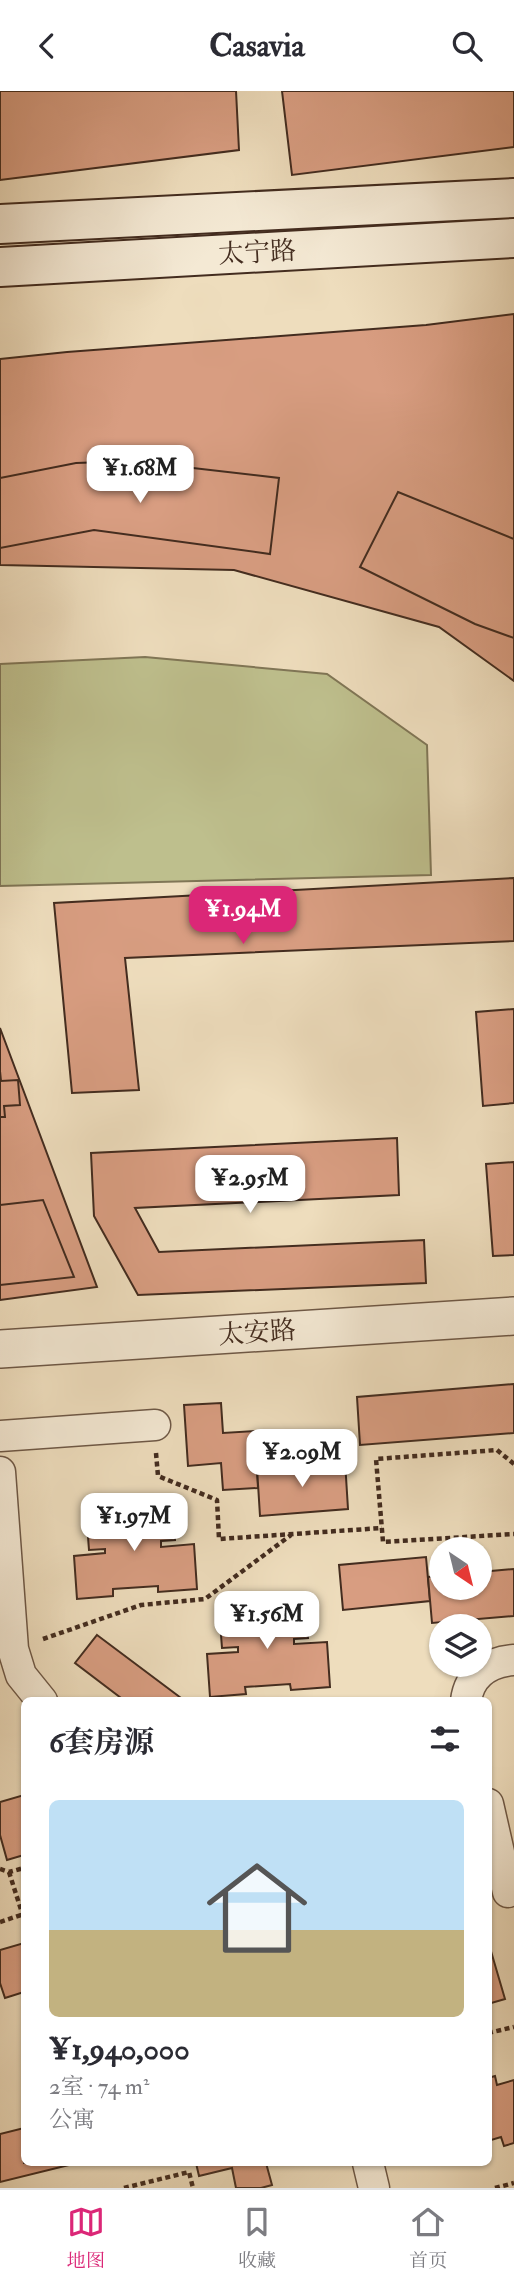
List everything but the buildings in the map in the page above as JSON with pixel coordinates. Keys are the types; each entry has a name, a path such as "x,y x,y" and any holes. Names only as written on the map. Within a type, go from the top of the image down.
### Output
{"main road":[{"name":"太宁路","path":"0,225 514,198"},
{"name":"太宁路","path":"0,267 514,238"}],"street":[{"name":"太安路","path":"0,1349 514,1316"},
{"path":"0,1436 155,1425"},
{"path":"0,1472 11,1668 39,1697"},
{"path":"467,1697 475,1676 488,1666 514,1660"},
{"path":"492,1827 503,1892"},
{"path":"369,2166 373,2188"}],"path":[{"path":"155,1425 158,1476 217,1500 219,1539 382,1528"},
{"path":"514,1464 497,1450 376,1459 383,1542 514,1534"},
{"path":"11,1668 141,1605 205,1599 292,1534"},
{"path":"0,1869 9,1873 21,1869"},
{"path":"9,1873 21,1907"},
{"path":"0,1922 21,1916"},
{"path":"492,2032 514,2027"},
{"path":"124,2188 189,2172 193,2188"},
{"path":"495,2188 514,2183"}],"green space":[{"path":"145,657 327,674 427,745 431,875 0,886 0,664"}]}
